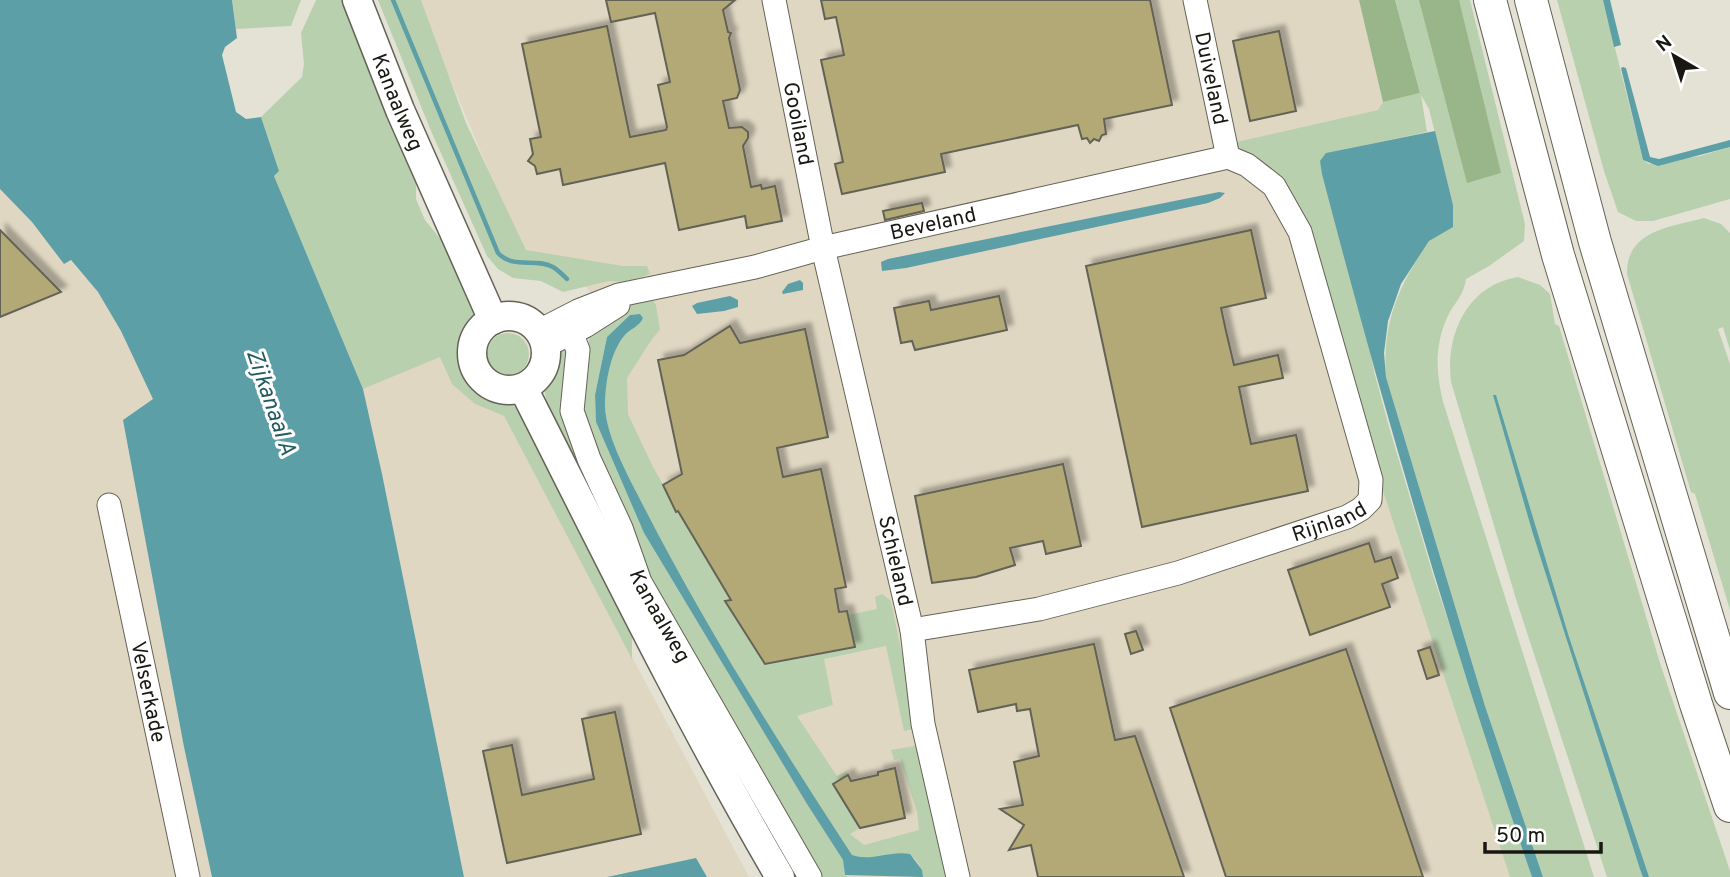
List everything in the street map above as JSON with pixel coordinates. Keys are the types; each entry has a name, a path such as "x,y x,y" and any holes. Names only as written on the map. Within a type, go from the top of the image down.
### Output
{"highway":[{"path":"1490,0 1558,255 1730,806"},
{"path":"1531,0 1595,243 1730,693"}],"main road":[{"name":"Kanaalweg","path":"357,0 400,110 493,320"},
{"path":"505,316 518,317 530,322 542,339 546,359 542,371 534,381 523,388 504,391 486,384 474,369 471,350 478,332 493,320 505,316"},
{"name":"Kanaalweg","path":"523,388 625,591 751,828 780,877"}],"street":[{"name":"Gooiland","path":"774,0 824,248"},
{"name":"Duiveland","path":"1195,0 1228,157"},
{"name":"Beveland","path":"542,339 603,299 755,267 824,248 1228,157"},
{"name":"Rijnland","path":"912,630 1039,609 1178,573 1347,517 1370,500 1371,480 1300,232 1274,186 1247,165 1228,157"},
{"name":"Schieland","path":"824,248 912,630 923,724 958,877"},
{"name":"Beveland","path":"542,339 571,333 617,306 637,290"},
{"name":"Kanaalweg","path":"571,333 578,350 572,411 589,459 621,528 640,582 810,877"},
{"name":"Velserkade","path":"109,505 188,877"}],"shaded area":[{"path":"417,0 1387,0 1430,180 1365,378 1530,877 849,877 674,586 607,337 591,293 564,261 523,252"},
{"path":"0,189 32,222 64,263 70,260 98,292 122,331 154,400 142,406 184,747 212,877 0,877"},
{"path":"441,356 475,404 504,416 749,877 707,877 696,859 607,877 464,877 363,389"}],"green space":[{"path":"232,0 301,0 291,26 236,29"},
{"path":"316,0 346,0 416,173 416,199 425,220 450,251 476,315 464,351 466,367 480,386 505,396 541,449 632,619 632,659 504,416 475,404 452,384 440,357 363,389 274,176 279,171 261,117 302,77 304,64 301,33"},
{"path":"378,0 421,0 466,123 526,250 623,266 647,266 650,274 627,282 609,281 563,292 541,281 513,278 498,269 487,256 431,131"},
{"path":"1359,0 1395,0 1420,93 1383,102"},
{"path":"1395,0 1470,0 1525,224 1524,241 1466,279 1440,340 1439,383 1594,877 1543,877 1485,706 1386,377 1389,326 1395,305 1413,266 1453,205 1429,109 1421,95 1427,132 1327,153 1375,375 1389,427 1434,578 1532,877 1510,877 1382,488 1305,224 1252,156 1232,143 1378,110 1383,102 1420,93"},
{"path":"1419,0 1459,0 1501,173 1467,183"},
{"path":"1557,0 1603,0 1643,160 1649,164 1700,156 1730,147 1730,199 1653,221 1636,221 1618,212 1604,171"},
{"path":"1704,218 1721,224 1730,233 1730,350 1723,327 1718,329 1730,364 1730,610 1695,494 1691,492 1627,274 1629,259 1642,239 1665,228"},
{"path":"1518,277 1540,285 1550,294 1555,324 1559,326 1660,663 1730,877 1607,877 1516,599 1451,382 1452,347 1463,315 1485,290"},
{"path":"651,297 656,305 660,330 627,378 628,414 653,467 727,594 783,582 809,623 877,609 875,597 882,594 891,601 917,728 904,731 886,646 824,659 833,705 797,716 837,776 847,771 848,775 833,785 860,828 850,834 864,845 919,830 917,812 900,759 894,760 891,750 920,745 950,877 923,877 919,865 907,854 872,859 852,855 744,685 668,554 620,459 606,419 609,369 619,343 643,318 640,314 630,315 607,337 595,395 596,422 644,533 843,860 845,875 849,877 813,877 645,583 583,417 590,333 628,306"},
{"path":"508,333 523,339 529,354 523,369 508,375 493,369 487,354 493,339"},
{"path":"564,350 570,355 594,484 589,487 573,466 547,403 544,389 554,356"}],"water":[{"name":"Zijkanaal A","path":"0,0 232,0 237,38 225,47 222,55 236,112 246,119 261,117 279,171 274,176 363,389 464,877 212,877 184,747 123,420 153,399 121,331 98,292 71,260 64,264 32,222 0,189"},
{"path":"1603,0 1610,0 1621,45 1614,47"},
{"path":"1621,68 1626,68 1650,157 1659,159 1730,140 1730,147 1658,166 1643,160"},
{"path":"1435,131 1453,205 1453,227 1429,241 1401,284 1388,321 1384,353 1386,377 1485,706 1543,877 1532,877 1447,615 1370,352 1320,161 1326,153"},
{"path":"1219,192 1225,193 1208,203 882,271 881,262 888,259"},
{"path":"800,280 803,290 783,294 788,284"},
{"path":"730,296 738,300 738,307 697,314 692,306 697,303"},
{"path":"640,314 642,321 624,336 615,351 605,397 610,432 633,486 718,641 852,855 866,857 910,854 922,870 923,877 845,875 843,860 644,533 596,422 595,395 607,337 630,315"},
{"path":"1493,395 1496,395 1569,637 1649,877 1643,877 1640,869 1533,534"},
{"path":"696,858 707,877 607,877"}],"building":[{"path":"606,0 735,0 723,10 728,32 731,33 729,38 740,90 737,98 723,101 729,128 742,127 748,132 743,146 751,187 761,185 762,189 775,186 782,221 747,228 745,216 679,230 665,163 563,185 560,169 537,174 535,166 528,161 533,154 530,139 541,137 522,44 607,26 630,137 666,130 658,85 670,82 655,13 611,22"},
{"path":"821,0 1150,0 1172,105 1104,119 1106,134 1102,135 1099,141 1094,139 1090,143 1087,138 1082,139 1078,125 941,154 945,172 842,194 835,164 843,162 821,60 844,55 836,17 825,19"},
{"path":"1279,31 1296,111 1250,121 1233,41"},
{"path":"922,203 924,211 885,220 883,211"},
{"path":"0,230 61,292 0,317"},
{"path":"1251,230 1266,298 1221,308 1226,331 1234,365 1278,355 1283,378 1239,387 1251,444 1296,435 1308,491 1142,527 1086,266"},
{"path":"999,296 1007,330 915,350 912,341 901,343 894,308 929,301 931,310"},
{"path":"730,326 740,343 805,329 828,437 777,448 783,477 821,469 846,587 835,589 839,612 847,611 855,647 765,664 725,601 731,600 678,511 676,512 663,485 682,474 658,360 684,355"},
{"path":"1063,464 1081,546 1046,554 1043,541 1010,548 1015,565 976,577 932,583 915,496"},
{"path":"1369,543 1375,562 1391,557 1398,578 1382,584 1390,607 1310,635 1288,570"},
{"path":"1136,631 1143,650 1131,654 1125,634"},
{"path":"1094,644 1115,740 1135,736 1184,877 1038,877 1031,845 1009,850 1024,825 1000,809 1023,805 1014,762 1039,756 1030,709 1017,711 1016,704 978,712 969,670"},
{"path":"1430,647 1439,675 1427,679 1418,651"},
{"path":"1346,649 1423,877 1226,877 1170,708"},
{"path":"615,712 641,834 507,863 483,751 512,745 522,795 594,779 582,719"},
{"path":"895,768 905,818 860,828 833,784 848,775 851,781"}],"waterway":[{"path":"393,0 498,253 511,261 546,264 567,279"}]}
